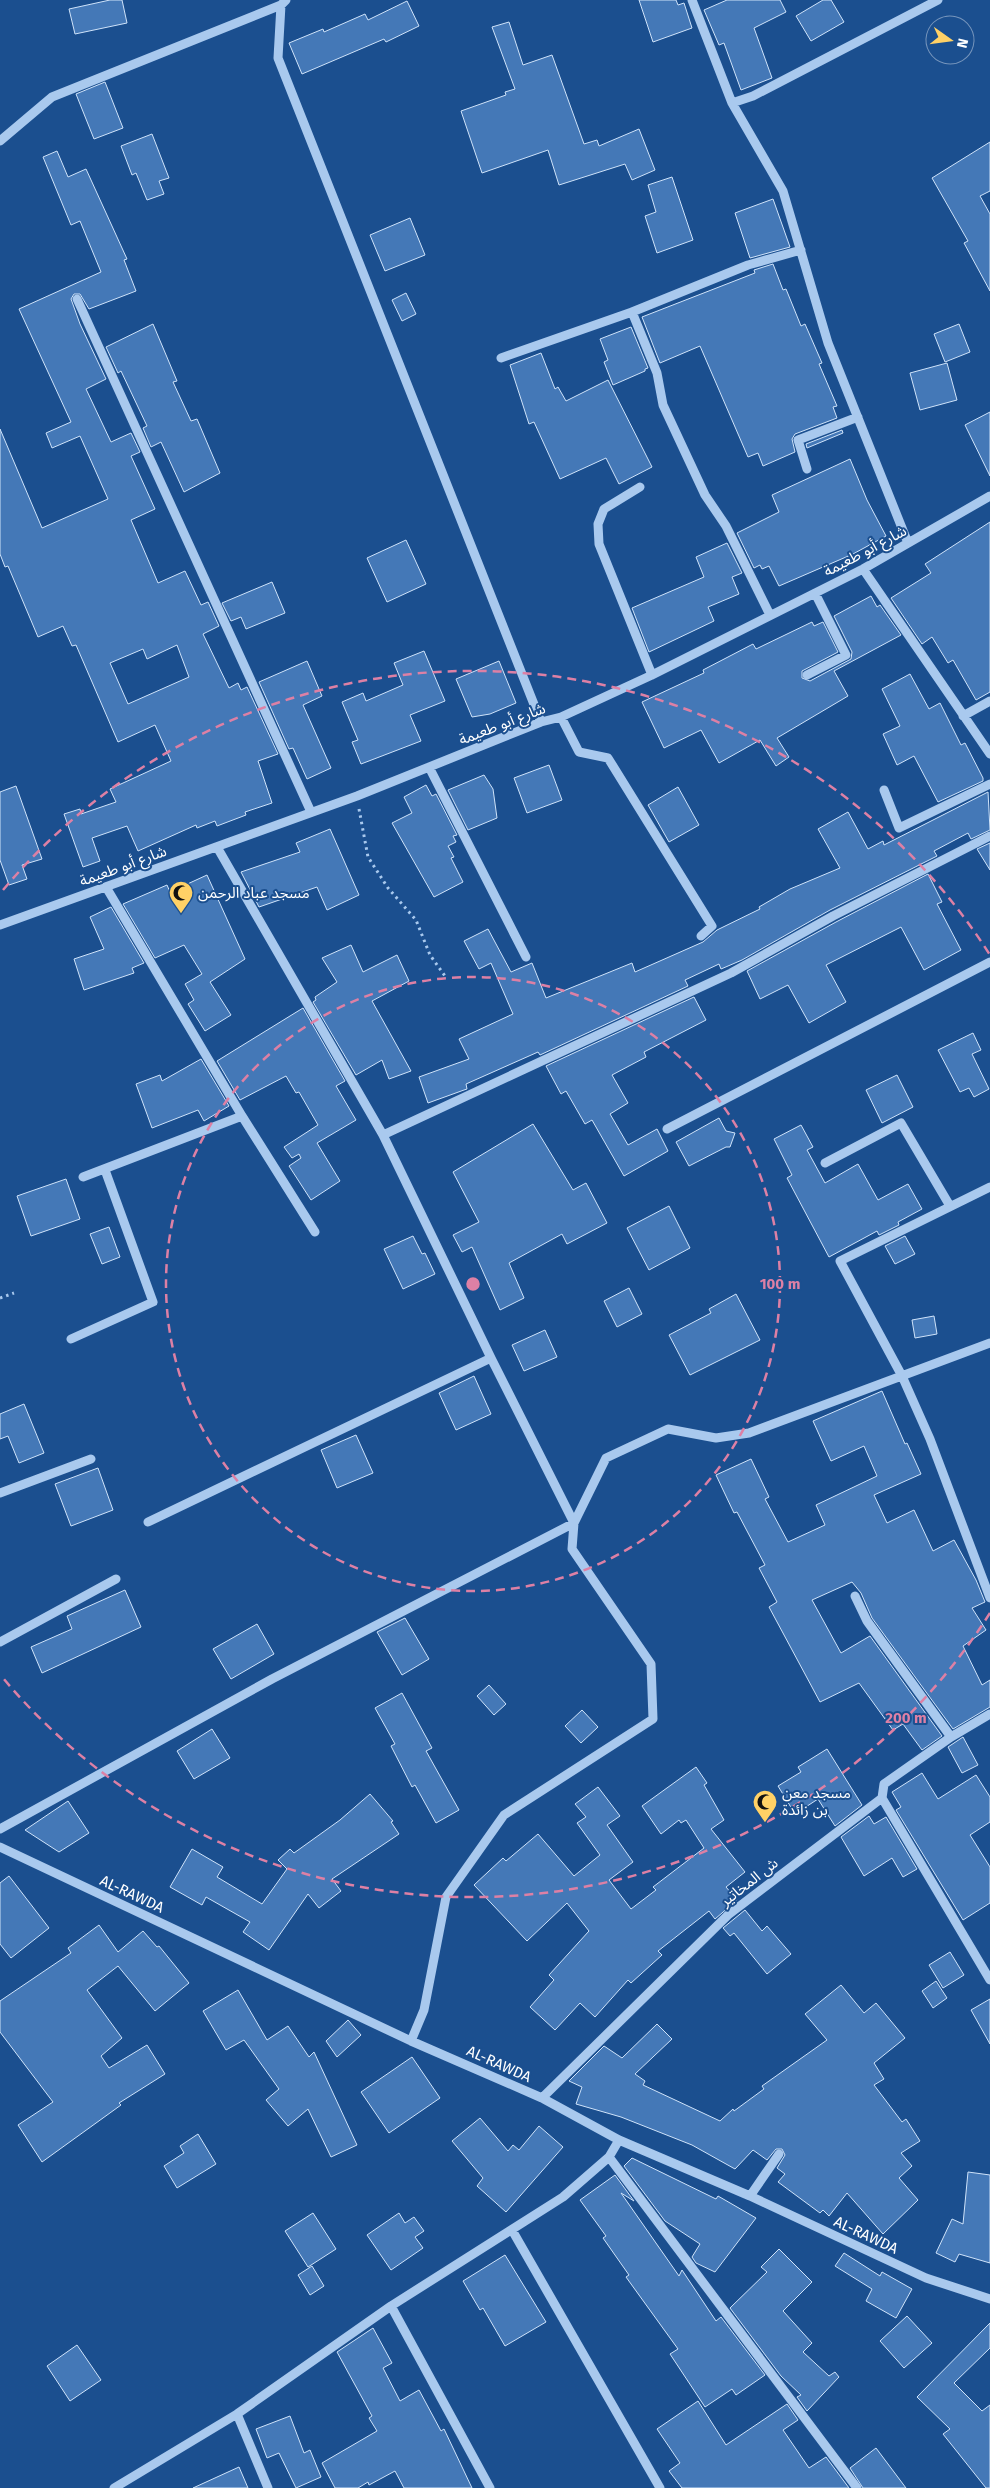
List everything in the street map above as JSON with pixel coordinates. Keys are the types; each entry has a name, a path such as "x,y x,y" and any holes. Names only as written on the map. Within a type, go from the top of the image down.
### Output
{"street":[{"path":"692,0 732,104 783,191 828,343 908,543"},
{"path":"732,104 753,96 938,0"},
{"path":"0,141 52,97 284,3 278,58 541,722"},
{"path":"501,358 632,312 748,265 801,250"},
{"path":"77,299 311,812"},
{"path":"632,312 657,373 663,405 705,495 726,526 770,615"},
{"path":"807,469 798,440 858,417"},
{"path":"640,487 604,509 598,524 599,544 652,674"},
{"name":"شارع أبو طعيمة","path":"0,925 356,796 541,722 561,717 863,569 990,496"},
{"path":"863,569 990,754"},
{"path":"806,675 846,655 815,593"},
{"path":"963,716 990,701"},
{"path":"561,717 579,752 608,758 712,926 701,936"},
{"path":"429,767 526,957"},
{"path":"884,790 899,828 990,784"},
{"path":"383,1135 667,1001 731,973 833,916 990,836"},
{"path":"217,847 383,1135 491,1358 574,1523"},
{"path":"106,887 242,1116 314,1232"},
{"path":"668,1129 990,962"},
{"path":"83,1177 242,1116"},
{"path":"825,1163 901,1123 950,1206"},
{"path":"71,1338 153,1302 105,1170"},
{"path":"990,1187 840,1261 902,1376 930,1439 990,1598"},
{"path":"411,2041 424,2010 446,1897 504,1815 653,1719 651,1664 572,1549 574,1523 606,1458 668,1429 716,1438 749,1433 990,1343"},
{"path":"148,1522 491,1358"},
{"path":"0,1493 91,1459"},
{"path":"0,1829 272,1679 574,1523"},
{"path":"0,1642 116,1579"},
{"path":"855,1596 867,1621 951,1737"},
{"name":"ش المخاتير","path":"542,2098 728,1915 882,1798 884,1784 951,1737 990,1714"},
{"path":"882,1798 990,1980"},
{"name":"AL-RAWDA","path":"0,1847 411,2041 542,2098 619,2140 750,2196 926,2278 990,2299"},
{"path":"114,2488 237,2414 391,2306 563,2197 609,2157 619,2140"},
{"path":"750,2196 779,2154"},
{"path":"609,2157 857,2488"},
{"path":"512,2230 660,2488"},
{"path":"391,2306 490,2488"},
{"path":"237,2414 268,2488"}],"path":[{"path":"356,796 368,857 388,888 416,920 430,955 445,976"},
{"path":"0,1298 14,1293"}],"building":[{"path":"110,0 122,0 127,23 75,34 69,9"},
{"path":"639,0 676,0 678,5 684,3 692,28 653,42"},
{"path":"727,0 780,0 786,12 754,28 772,78 741,90 724,43 719,45 704,10"},
{"path":"823,0 831,0 844,22 811,41 796,16"},
{"path":"407,1 419,26 386,42 384,39 302,74 289,43 323,29 324,32 365,14 368,20"},
{"path":"509,22 523,65 552,55 584,144 597,140 599,146 639,129 655,170 632,180 625,164 559,185 548,150 482,173 461,111 506,95 505,92 515,89 492,27"},
{"path":"105,82 123,128 94,139 76,94"},
{"path":"152,134 169,178 159,181 164,194 147,200 136,173 132,175 121,146"},
{"path":"990,142 990,191 980,196 990,214 990,291 964,243 968,241 932,178"},
{"path":"57,151 68,177 86,169 127,259 124,260 136,291 89,309 80,294 74,294 71,299 80,324 106,379 86,389 111,442 131,433 140,452 131,456 155,509 131,520 158,583 185,571 201,605 208,602 219,626 203,634 229,688 238,683 241,690 247,687 278,754 258,761 272,803 245,812 246,815 217,826 215,821 197,828 196,825 138,851 127,826 92,838 100,861 83,867 64,814 80,809 81,814 116,802 110,789 171,761 155,725 118,742 76,645 72,646 63,626 38,637 8,566 5,567 0,554 0,429 42,528 108,499 80,436 52,448 46,433 71,422 19,309 101,272 80,221 71,225 43,157","holes":["177,645 189,677 128,704 110,663 143,649 147,659"]},
{"path":"672,177 693,240 657,253 645,216 656,212 648,185"},
{"path":"773,199 790,247 750,258 735,213"},
{"path":"410,218 425,255 385,271 370,235"},
{"path":"773,264 783,290 786,289 801,326 805,324 822,363 819,364 837,406 833,407 837,418 795,434 792,439 795,452 763,466 758,453 748,457 700,346 660,363 642,317 755,273 754,270"},
{"path":"406,293 416,314 402,321 392,300"},
{"path":"153,324 177,381 173,382 191,421 197,419 220,473 184,492 161,442 151,447 143,428 147,426 121,371 118,373 106,347"},
{"path":"959,324 970,352 945,362 934,334"},
{"path":"631,327 648,368 613,385 604,362 608,360 600,339"},
{"path":"541,353 555,389 558,387 566,401 608,380 652,467 619,484 606,458 560,479 534,422 529,424 510,365"},
{"path":"947,363 957,400 920,410 910,373"},
{"path":"990,412 990,476 965,425"},
{"path":"842,430 843,433 807,448 806,444"},
{"path":"850,459 867,500 886,536 853,554 779,586 769,566 762,569 760,565 754,568 737,533 779,512 772,495"},
{"path":"990,522 990,692 976,700 953,660 948,663 932,637 922,644 891,598 931,573 925,564"},
{"path":"406,540 426,584 387,602 367,558"},
{"path":"727,543 742,573 732,577 739,594 708,607 714,621 649,652 632,608 704,577 696,557"},
{"path":"272,582 285,613 246,629 241,617 231,621 222,603"},
{"path":"871,596 877,607 880,605 901,635 834,671 848,696 777,738 789,757 776,766 760,740 719,763 701,730 664,748 642,702 704,673 703,670 753,644 756,649 812,622 814,626 823,622 838,652 802,671 802,678 810,681 851,659 852,652 834,616"},
{"path":"424,651 445,701 410,715 421,741 361,764 352,742 358,740 342,702 363,693 366,701 403,685 394,663"},
{"path":"307,661 322,696 303,705 331,768 307,779 293,748 289,749 259,682"},
{"path":"499,661 516,703 490,714 472,717 456,679"},
{"path":"910,674 929,709 940,703 961,745 965,743 983,778 983,781 938,802 914,756 897,765 883,734 900,726 882,689"},
{"path":"549,765 562,800 527,813 514,778"},
{"path":"484,775 493,789 497,818 468,830 448,790"},
{"path":"426,785 432,796 436,794 457,835 453,836 456,842 448,846 454,857 451,858 463,882 434,897 392,823 412,813 404,797"},
{"path":"16,786 42,859 22,865 27,879 9,885 0,860 0,792"},
{"path":"678,787 699,825 669,842 648,805"},
{"path":"988,792 990,830 971,839 968,833 934,851 937,856 830,910 742,960 721,969 719,964 685,980 688,986 540,1055 538,1052 466,1084 467,1089 428,1103 419,1077 469,1059 459,1039 513,1014 491,963 479,969 464,941 488,929 511,972 532,963 546,998 632,963 635,972 703,942 717,930 760,909 759,907 790,889 840,868 818,829 848,812 868,849 883,841 884,845"},
{"path":"330,829 359,895 327,910 317,887 259,907 241,872 300,852 296,843"},
{"path":"990,843 990,870 977,849"},
{"path":"928,874 942,902 937,904 961,950 924,970 901,927 826,965 846,1002 809,1023 788,985 760,999 747,971"},
{"path":"207,875 245,959 210,982 231,1015 205,1031 188,1004 194,1000 185,984 202,974 184,945 155,958 123,904 167,885 170,892"},
{"path":"111,907 144,963 132,968 134,973 84,990 74,959 104,949 90,917"},
{"path":"351,945 363,972 397,955 409,981 372,1001 411,1071 389,1079 382,1060 356,1075 313,1002 316,1000 315,997 337,982 322,958"},
{"path":"694,997 706,1020 644,1052 646,1057 612,1075 628,1103 610,1114 628,1145 657,1129 668,1151 624,1176 592,1120 585,1124 566,1091 561,1094 546,1066"},
{"path":"303,1008 345,1081 336,1086 356,1120 317,1143 340,1181 311,1200 289,1166 301,1158 299,1154 292,1158 284,1147 318,1125 299,1092 296,1093 286,1076 240,1100 217,1061"},
{"path":"973,1033 981,1050 972,1054 989,1089 974,1097 969,1088 960,1092 938,1050"},
{"path":"201,1059 229,1106 204,1121 198,1110 152,1128 136,1084 160,1075 162,1081"},
{"path":"897,1075 913,1107 882,1123 866,1090"},
{"path":"719,1118 726,1131 735,1133 730,1147 726,1147 689,1166 676,1142"},
{"path":"533,1124 573,1190 586,1183 607,1223 567,1244 562,1234 509,1263 524,1298 500,1310 472,1247 462,1252 453,1235 479,1222 453,1172"},
{"path":"801,1125 813,1147 807,1150 825,1183 858,1164 878,1200 908,1184 922,1209 898,1222 899,1225 879,1235 877,1231 829,1257 787,1178 792,1175 774,1139"},
{"path":"66,1179 80,1219 31,1236 17,1196"},
{"path":"669,1206 690,1248 649,1270 627,1228"},
{"path":"109,1227 120,1257 102,1264 90,1234"},
{"path":"413,1236 422,1254 425,1253 435,1274 403,1289 384,1249"},
{"path":"905,1236 915,1254 895,1264 885,1246"},
{"path":"629,1288 642,1314 617,1327 604,1301"},
{"path":"736,1294 760,1340 690,1375 669,1335 711,1313 709,1309"},
{"path":"934,1316 937,1334 915,1338 912,1320"},
{"path":"545,1330 557,1357 524,1371 512,1345"},
{"path":"474,1376 491,1414 456,1430 439,1393"},
{"path":"882,1391 905,1444 907,1443 921,1474 874,1495 887,1523 914,1510 933,1551 954,1540 976,1580 985,1602 972,1608 986,1630 963,1646 982,1685 990,1680 990,1707 953,1729 872,1618 861,1593 852,1582 812,1600 841,1653 870,1636 942,1736 922,1750 903,1724 893,1730 859,1683 820,1702 769,1607 777,1602 759,1568 765,1565 737,1512 734,1513 716,1475 751,1459 769,1497 765,1499 788,1542 825,1525 816,1505 877,1476 864,1446 831,1461 813,1421"},
{"path":"24,1404 44,1453 19,1463 8,1436 0,1439 0,1414"},
{"path":"356,1435 373,1473 337,1488 321,1450"},
{"path":"98,1468 113,1510 71,1526 55,1484"},
{"path":"125,1590 141,1627 42,1673 31,1647 72,1629 67,1616"},
{"path":"405,1618 429,1659 402,1675 377,1632"},
{"path":"257,1624 274,1654 231,1679 213,1649"},
{"path":"489,1685 506,1704 494,1715 477,1696"},
{"path":"402,1693 432,1748 426,1751 459,1810 436,1823 415,1785 412,1787 391,1746 395,1744 375,1708"},
{"path":"582,1710 598,1727 581,1743 565,1726"},
{"path":"212,1729 230,1758 194,1779 177,1751"},
{"path":"963,1737 978,1765 962,1773 948,1747"},
{"path":"827,1749 862,1805 835,1826 818,1799 795,1814 778,1786 801,1772 798,1767"},
{"path":"696,1767 707,1783 704,1785 724,1820 711,1829 745,1872 726,1887 737,1900 715,1919 709,1911 658,1951 662,1955 631,1983 628,1980 595,2017 580,2003 555,2030 530,2007 554,1980 549,1975 589,1931 567,1903 527,1941 474,1885 503,1858 506,1861 538,1834 574,1876 600,1855 577,1823 586,1817 575,1804 598,1787 620,1816 607,1825 633,1862 609,1880 631,1909 656,1890 653,1887 704,1848 686,1820 681,1823 679,1820 661,1834 642,1806"},
{"path":"922,1773 938,1799 976,1775 990,1797 990,1822 970,1835 990,1867 990,1903 963,1920 896,1810 901,1807 892,1792"},
{"path":"370,1794 393,1821 391,1822 399,1834 332,1879 341,1891 319,1908 308,1894 269,1950 243,1932 250,1922 206,1897 202,1905 170,1887 192,1849 223,1867 217,1877 262,1904 287,1869 278,1860 290,1849 294,1853 340,1820"},
{"path":"68,1801 89,1833 59,1852 25,1830"},
{"path":"869,1816 874,1824 886,1817 917,1869 903,1877 892,1858 864,1876 841,1837"},
{"path":"9,1876 49,1928 11,1958 0,1944 0,1883"},
{"path":"745,1910 762,1931 767,1926 791,1954 767,1974 734,1933 730,1936 723,1928"},
{"path":"99,1925 118,1952 143,1931 157,1947 159,1946 189,1983 155,2011 118,1966 87,1990 122,2038 101,2056 109,2068 147,2045 165,2074 119,2103 121,2105 42,2162 18,2125 53,2102 0,2032 0,2001 71,1953 68,1948"},
{"path":"950,1952 964,1975 943,1988 929,1965"},
{"path":"936,1981 947,1998 933,2008 922,1991"},
{"path":"841,1985 864,2013 876,2003 905,2038 874,2063 884,2079 874,2085 902,2122 906,2119 920,2141 901,2153 912,2166 899,2178 918,2200 883,2234 847,2193 829,2216 823,2210 820,2213 778,2182 785,2174 777,2168 785,2155 782,2149 776,2149 767,2160 753,2150 735,2169 692,2145 621,2117 576,2104 582,2087 569,2081 604,2046 622,2058 657,2024 672,2039 635,2074 645,2081 643,2085 720,2121 733,2109 734,2111 764,2089 762,2086 827,2040 805,2014"},
{"path":"238,1990 267,2040 288,2026 309,2057 314,2052 357,2145 331,2157 308,2109 288,2126 266,2100 279,2089 244,2040 226,2050 203,2011"},
{"path":"990,1999 990,2044 971,2010"},
{"path":"348,2020 361,2035 337,2057 326,2041"},
{"path":"412,2057 440,2098 389,2133 361,2092"},
{"path":"480,2118 508,2151 513,2145 519,2150 539,2126 563,2147 506,2212 477,2186 483,2178 452,2141"},
{"path":"198,2134 216,2164 177,2188 164,2166 184,2153 180,2146"},
{"path":"632,2158 716,2199 718,2196 756,2218 715,2272 696,2263 692,2257 700,2244 665,2221 624,2166"},
{"path":"968,2172 990,2175 990,2263 959,2254 955,2262 936,2253 952,2219 963,2224"},
{"path":"615,2175 634,2201 621,2193 679,2276 682,2270 716,2321 721,2317 765,2375 736,2395 732,2389 705,2407 670,2354 678,2349 626,2277 629,2275 603,2238 606,2236 580,2200"},
{"path":"313,2213 336,2249 308,2267 285,2231"},
{"path":"399,2213 405,2223 414,2217 424,2231 415,2237 423,2248 391,2270 367,2235"},
{"path":"779,2249 812,2282 783,2311 812,2343 803,2352 829,2376 835,2372 839,2377 807,2411 797,2397 801,2395 781,2376 730,2308 767,2272 761,2267"},
{"path":"844,2253 880,2276 882,2272 912,2289 896,2318 866,2301 872,2289 835,2266"},
{"path":"505,2255 546,2322 505,2346 483,2308 480,2310 463,2281"},
{"path":"312,2266 324,2286 310,2295 298,2275"},
{"path":"907,2316 932,2343 904,2368 880,2341"},
{"path":"990,2323 990,2348 954,2383 982,2411 990,2405 990,2488 986,2488 943,2434 950,2429 917,2397"},
{"path":"373,2328 392,2363 383,2368 400,2401 419,2390 441,2431 444,2429 472,2488 404,2488 395,2471 369,2485 368,2482 358,2488 335,2488 322,2463 377,2431 369,2418 372,2416 337,2352"},
{"path":"77,2345 101,2380 70,2401 47,2366"},
{"path":"698,2401 726,2445 787,2404 798,2420 783,2430 809,2468 826,2457 849,2488 682,2488 669,2471 680,2463 657,2429"},
{"path":"290,2416 304,2453 310,2450 321,2477 296,2488 279,2453 267,2458 256,2429"},
{"path":"876,2448 906,2488 863,2488 850,2468"},
{"path":"239,2467 248,2488 193,2488"}],"place":[{"name":"مسجد عباد الرحمن","path":"181,914"},
{"name":"مسجد معن بن زائدة","path":"765,1823"}]}
